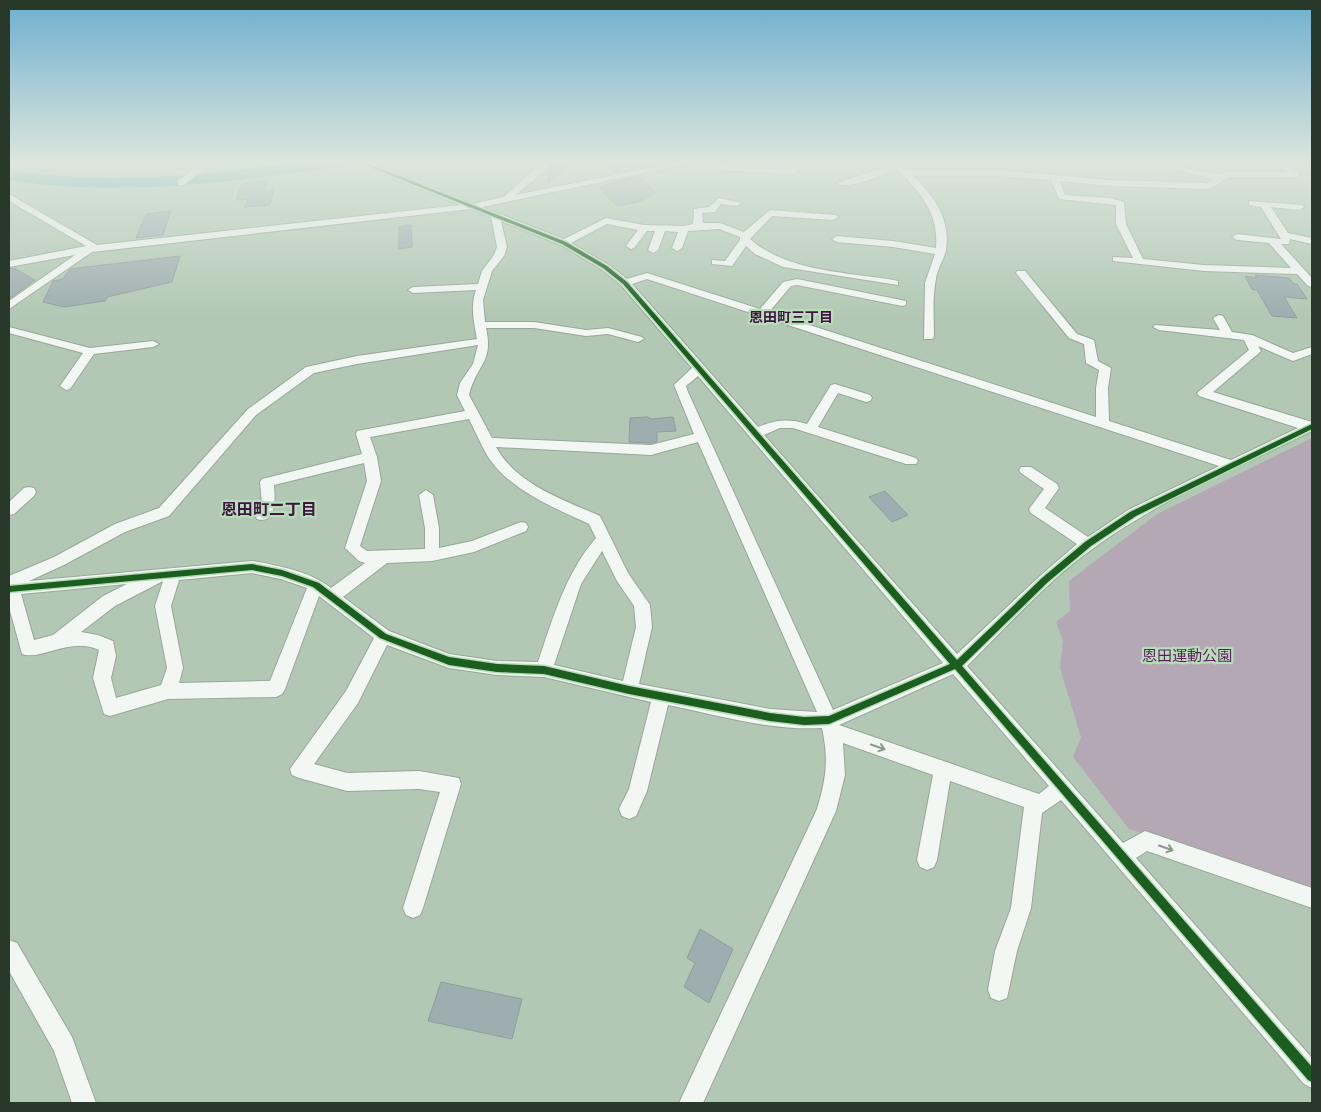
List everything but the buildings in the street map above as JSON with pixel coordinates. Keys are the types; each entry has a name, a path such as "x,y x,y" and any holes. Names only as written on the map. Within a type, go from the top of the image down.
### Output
{"street":[{"path":"9,306 94,246 37,213"},
{"path":"9,264 88,249 412,213"},
{"path":"492,213 564,243 605,267 625,283 958,664 1312,1076"},
{"path":"697,213 698,226"},
{"path":"716,262 728,264 745,238 770,213 833,217"},
{"path":"928,337 931,276 940,252 942,229 939,213"},
{"path":"1119,213 1120,221 1138,258"},
{"path":"1237,237 1286,242 1285,235 1270,213"},
{"path":"495,214 502,247 499,256 487,271 482,287 477,309 484,341 479,364 466,383 463,395 494,455 517,478 546,498 595,520 622,577 642,605 644,627 629,690"},
{"path":"564,243 606,221 661,229 720,226 745,238 760,252 787,265 894,283"},
{"path":"631,246 644,228"},
{"path":"652,250 661,229"},
{"path":"677,248 684,229"},
{"path":"1285,235 1312,241"},
{"path":"837,239 893,244 940,252"},
{"path":"1273,242 1312,284"},
{"path":"1117,259 1204,268 1298,271"},
{"path":"1021,274 1073,336 1090,342 1092,363 1105,368 1102,388 1103,423"},
{"path":"625,283 647,276 1231,465"},
{"path":"848,292 854,276"},
{"path":"762,313 787,284 797,282 902,303"},
{"path":"413,290 482,287"},
{"path":"1219,318 1227,334"},
{"path":"481,325 534,325 586,333 608,331 638,339"},
{"path":"1159,327 1248,337 1293,357 1312,350"},
{"path":"9,330 90,351 111,347 153,344"},
{"path":"1248,337 1255,351 1230,373 1202,393 1311,426"},
{"path":"10,587 120,528 164,512 252,412 310,370 357,360 484,341"},
{"path":"66,386 90,351"},
{"path":"691,1103 826,811 836,775 836,752 830,726 701,437 680,385 700,368"},
{"path":"810,429 835,388 866,398"},
{"path":"473,414 362,434 370,457 374,481 352,548 364,557 432,555 474,546 521,527"},
{"path":"756,433 778,424 794,424 911,461"},
{"path":"830,726 958,664 1088,544 1133,514 1311,426"},
{"path":"488,442 651,450 701,437"},
{"path":"262,515 269,505 268,482 370,457"},
{"path":"1026,470 1052,488 1036,509 1088,544"},
{"path":"9,510 28,492"},
{"path":"426,495 432,528 432,555"},
{"path":"544,670 574,579 587,556 604,539"},
{"path":"331,597 384,557"},
{"path":"10,587 165,576 252,567 282,573 316,585 383,636 450,661 497,668 544,670 629,690 830,726 943,770 1042,804 1063,787"},
{"path":"59,640 109,601 165,576"},
{"path":"165,576 164,606 175,668 168,691"},
{"path":"10,587 28,650 59,640 98,640 107,646 108,656 102,678 110,708 168,691 276,689 316,585"},
{"path":"383,636 352,697 299,769 347,782 419,780 452,784 413,908"},
{"path":"629,809 638,790 661,696"},
{"path":"926,860 943,770"},
{"path":"999,990 1006,951 1021,908 1034,802"},
{"path":"1123,855 1145,841 1311,903"},
{"path":"9,951 64,1045 84,1103"}],"green space":[{"name":"恩田運動公園","path":"1312,438 1312,889 1129,829 1073,757 1081,737 1060,668 1063,640 1056,622 1070,611 1069,581 1157,514"}],"cycle path":[{"path":"488,213 564,243 605,267 625,283 1312,1076"},
{"path":"9,589 252,567 282,573 316,585 383,636 449,661 497,668 544,670 629,690 770,717 804,721 829,720 958,664 1045,580 1088,544 1133,514 1312,426"}],"district":[{"name":"恩田町三丁目","path":"791,316"},
{"name":"恩田町二丁目","path":"269,509"}]}
